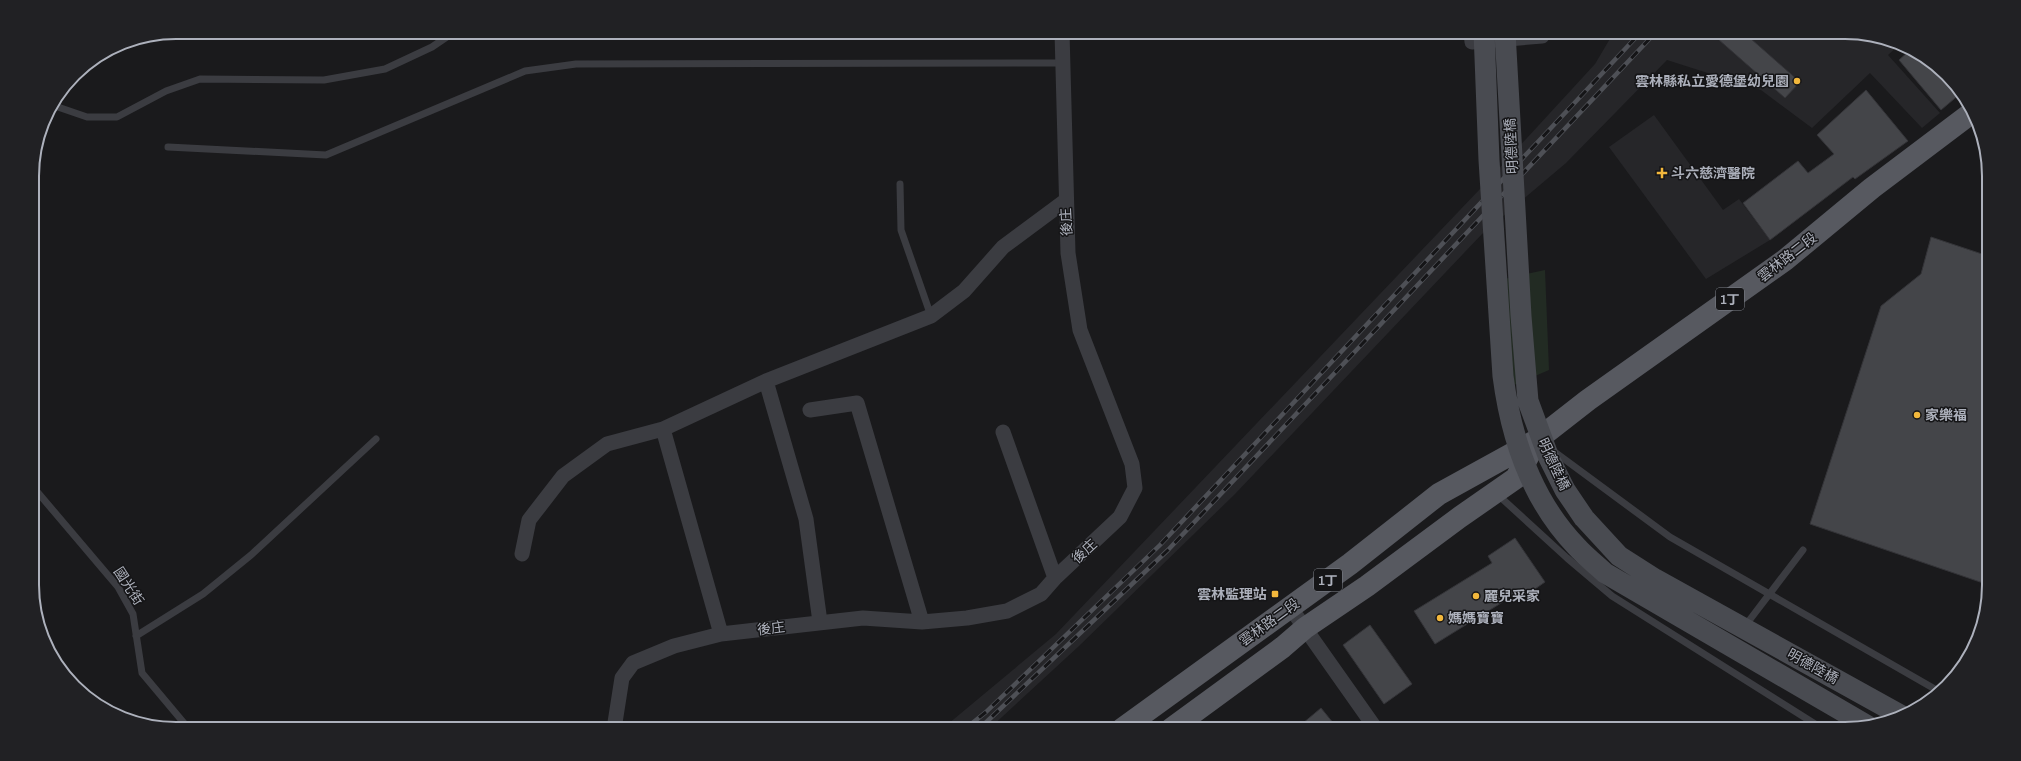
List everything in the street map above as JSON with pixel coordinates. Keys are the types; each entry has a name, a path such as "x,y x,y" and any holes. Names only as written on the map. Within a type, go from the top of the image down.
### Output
{"main road":[{"name":"明德陸橋","path":"1484,39 1489,160 1503,376 1508,411 1518,448 1530,477 1553,517 1575,546 1605,574 1859,721"},
{"name":"明德陸橋","path":"1505,39 1528,401 1549,458 1566,490 1584,518 1619,556 1656,579 1895,712"},
{"name":"雲林路二段","path":"1132,722 1350,564 1438,494 1538,439 1588,400 1785,260 1872,188 1968,115"},
{"name":"雲林路二段","path":"1181,722 1283,647 1305,628 1367,586 1516,478 1538,439"}],"street":[{"name":"後庄","path":"615,722 622,678 633,663 674,646 721,634 820,622 863,618 922,622 967,618 1007,610 1041,594 1055,578 1120,517 1135,488 1132,464 1080,330 1068,253 1065,201 1062,39"},
{"path":"1472,39 1472,42 1507,39"},
{"path":"522,554 529,520 563,476 607,444 663,429 766,381 931,316 964,291 1003,247 1065,201"},
{"path":"766,381 806,519 820,622"},
{"path":"810,410 857,403 922,622"},
{"path":"663,429 721,634"},
{"path":"1003,432 1055,578"},
{"path":"1290,607 1371,722"}],"lane":[{"path":"57,107 87,117 117,117 166,91 200,79 324,80 385,69 432,47 444,39"},
{"path":"168,147 326,155 525,71 576,64 1062,63"},
{"path":"900,184 901,230 931,316"},
{"path":"136,636 203,594 251,555 376,439"},
{"path":"1538,439 1670,537 1935,689"},
{"path":"1495,493 1567,558 1612,596 1812,722"},
{"name":"國光街","path":"39,494 118,587 133,614 142,673 183,722"},
{"path":"1727,649 1771,594 1803,550"},
{"path":"1718,662 1722,656"}],"shaded area":[{"path":"1610,39 1863,40 1895,49 1888,55 1940,113 1922,128 1870,73 1812,128 1761,90 1667,60 1566,163 1482,234 1235,494 1079,646 997,722 950,722 1056,634 1480,189 1595,64"},
{"name":"斗六慈濟醫院","path":"1654,115 1723,210 1739,199 1770,240 1706,279 1609,147"},
{"path":"1545,270 1549,370 1500,391 1490,282"}],"building":[{"path":"1718,39 1751,39 1800,82 1785,98"},
{"path":"1906,53 1921,62 1935,73 1957,97 1941,110 1899,60"},
{"path":"1866,90 1908,141 1855,179 1853,177 1770,240 1743,203 1798,161 1808,173 1834,154 1817,135"},
{"name":"家樂福","path":"1931,237 1982,254 1982,583 1810,524 1881,306 1921,274"},
{"path":"1515,538 1545,582 1518,601 1514,595 1435,644 1414,611 1492,563 1488,556"},
{"path":"1370,625 1412,684 1384,704 1343,645"},
{"path":"1321,708 1332,722 1304,722"}],"railway":[{"path":"974,722 986,712 1160,545 1634,39"},
{"path":"986,722 1168,550 1649,39"}],"place":[{"name":"雲林縣私立愛德堡幼兒園","path":"1797,81"},
{"name":"斗六慈濟醫院","path":"1662,173"},
{"name":"家樂福","path":"1917,415"},
{"name":"雲林監理站","path":"1275,594"},
{"name":"麗兒采家","path":"1476,596"},
{"name":"媽媽寶寶","path":"1440,618"}]}
